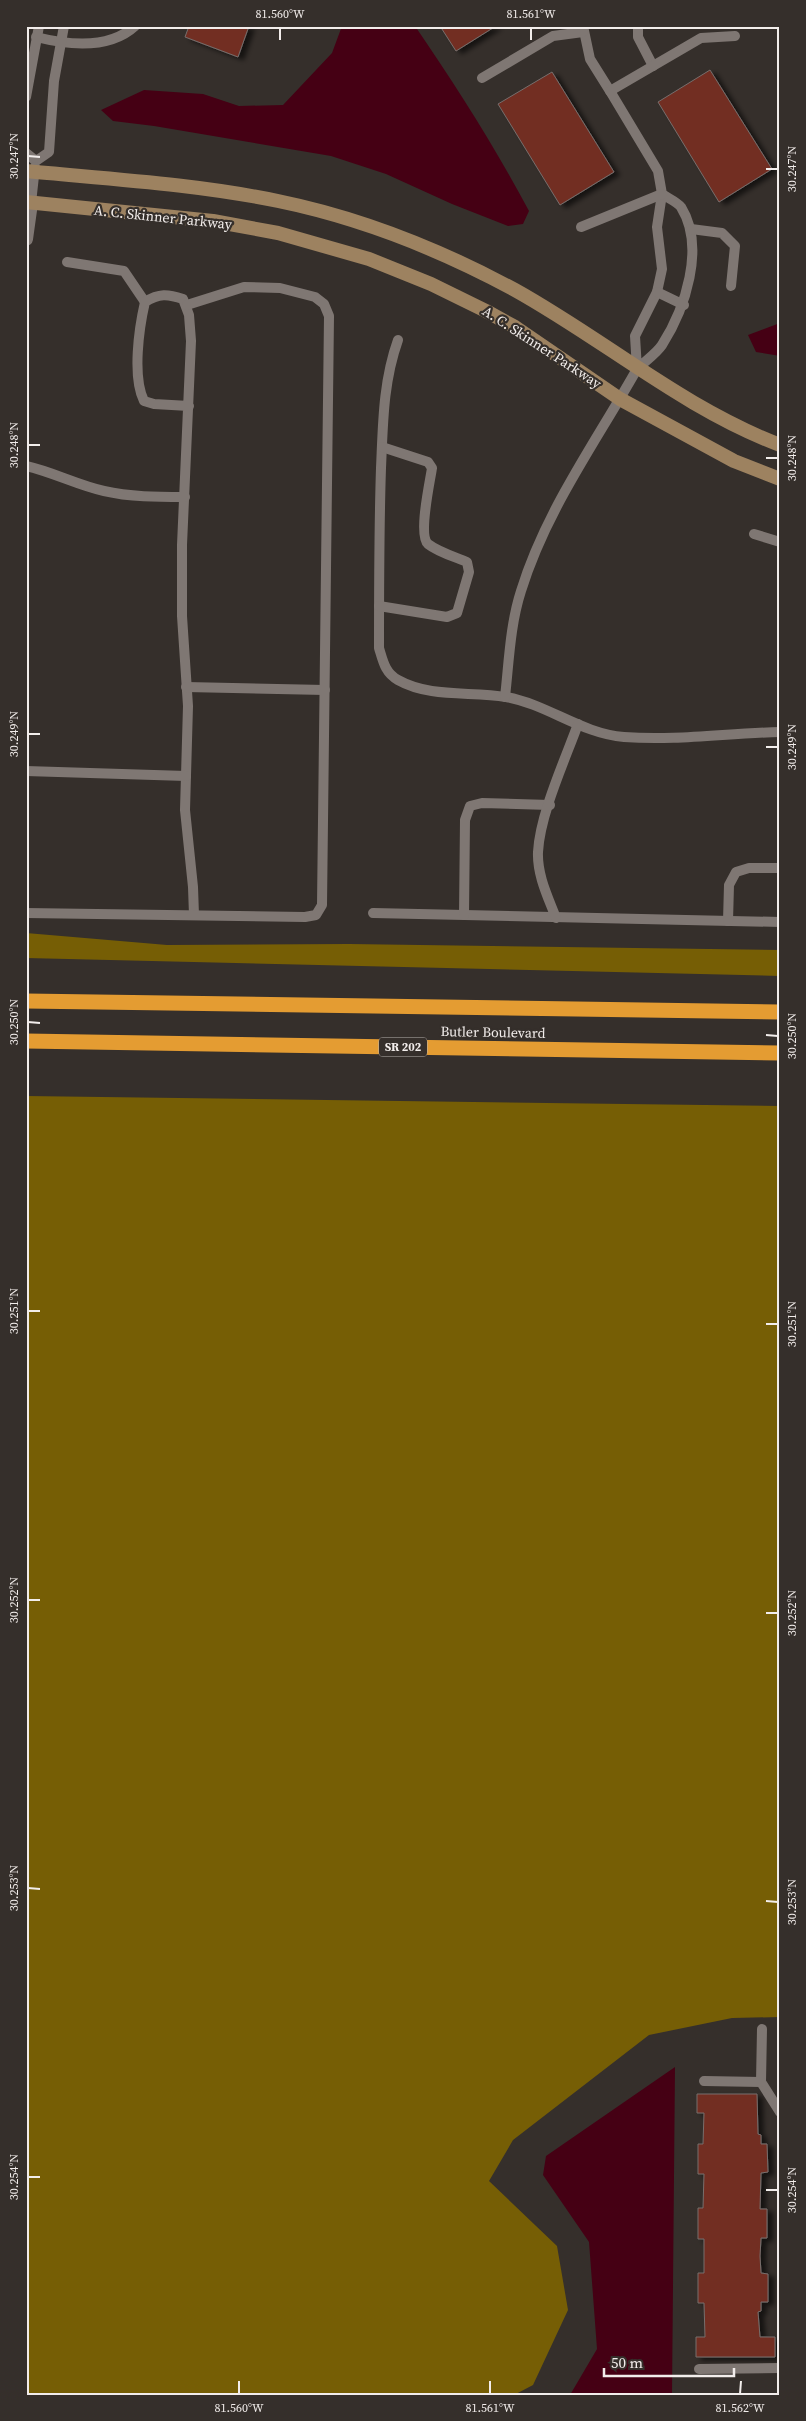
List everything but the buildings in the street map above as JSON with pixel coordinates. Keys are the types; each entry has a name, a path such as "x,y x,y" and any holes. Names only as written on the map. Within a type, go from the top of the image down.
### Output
{"highway":[{"name":"Butler Boulevard","path":"26,1001 780,1012"},
{"name":"Butler Boulevard","path":"26,1041 780,1053"}],"main road":[{"path":"32,168 213,190 286,203 372,227 431,249 497,281 547,309 637,368 724,421 780,446"},
{"name":"A. C. Skinner Parkway","path":"28,203 213,221 278,233 346,252 431,284 486,311 515,327 620,399 734,461 780,479"}],"street":[{"path":"26,238 28,203"}],"lane":[{"path":"32,168 49,152 54,82 64,26"},
{"path":"26,97 38,32 60,43 105,42 135,26"},
{"path":"638,26 638,37 654,66"},
{"path":"482,78 553,36 583,29 590,59 658,171 662,194 657,226 662,269 657,292 635,336 637,368"},
{"path":"610,91 700,38 735,36"},
{"path":"26,153 32,168 28,203"},
{"path":"581,227 662,194"},
{"path":"505,697 511,639 520,593 537,544 578,465 620,399 637,368 661,347 684,305 690,273 691,230 680,205 662,194"},
{"path":"691,230 722,233 735,246 731,286"},
{"path":"67,262 124,272 145,302"},
{"path":"26,913 304,917 316,915 322,905 329,316 324,304 315,297 280,288 244,287 187,305"},
{"path":"657,292 684,305"},
{"path":"189,406 154,404 144,401 138,389 139,324 145,302 156,295 170,295 183,299 187,305 191,341 189,406 184,498 182,616 188,706 185,810 194,915"},
{"path":"398,340 390,361 384,392 379,648 385,668 397,679 423,690 505,697 536,704 592,730 623,737 712,737 780,732"},
{"path":"379,606 447,617 458,613 469,572 467,562 428,544 424,537 424,518 432,468 428,462 382,447"},
{"path":"26,466 49,471 101,491 130,496 184,498"},
{"path":"754,534 780,542"},
{"path":"186,687 325,690"},
{"path":"556,918 543,886 538,852 550,805 578,724"},
{"path":"26,771 186,776"},
{"path":"464,914 465,820 470,806 482,803 550,805"},
{"path":"728,921 729,884 736,872 749,868 780,868"},
{"path":"372,913 780,922"},
{"path":"762,2029 761,2082 780,2112"},
{"path":"704,2081 761,2082"},
{"path":"699,2369 780,2368"}],"shaded area":[{"path":"342,26 415,26 475,117 516,187 529,211 523,224 508,226 452,204 386,174 331,156 154,126 113,121 101,110 144,90 203,94 239,106 283,105 332,53"},
{"path":"780,323 780,356 756,352 748,335"},
{"path":"26,933 167,945 349,944 780,950 780,976 26,958"},
{"path":"26,1096 780,1106 780,2017 732,2018 649,2035 513,2140 489,2181 557,2246 568,2310 533,2385 514,2395 26,2395"},
{"path":"675,2067 672,2395 570,2395 597,2349 589,2242 543,2175 546,2156"}]}
